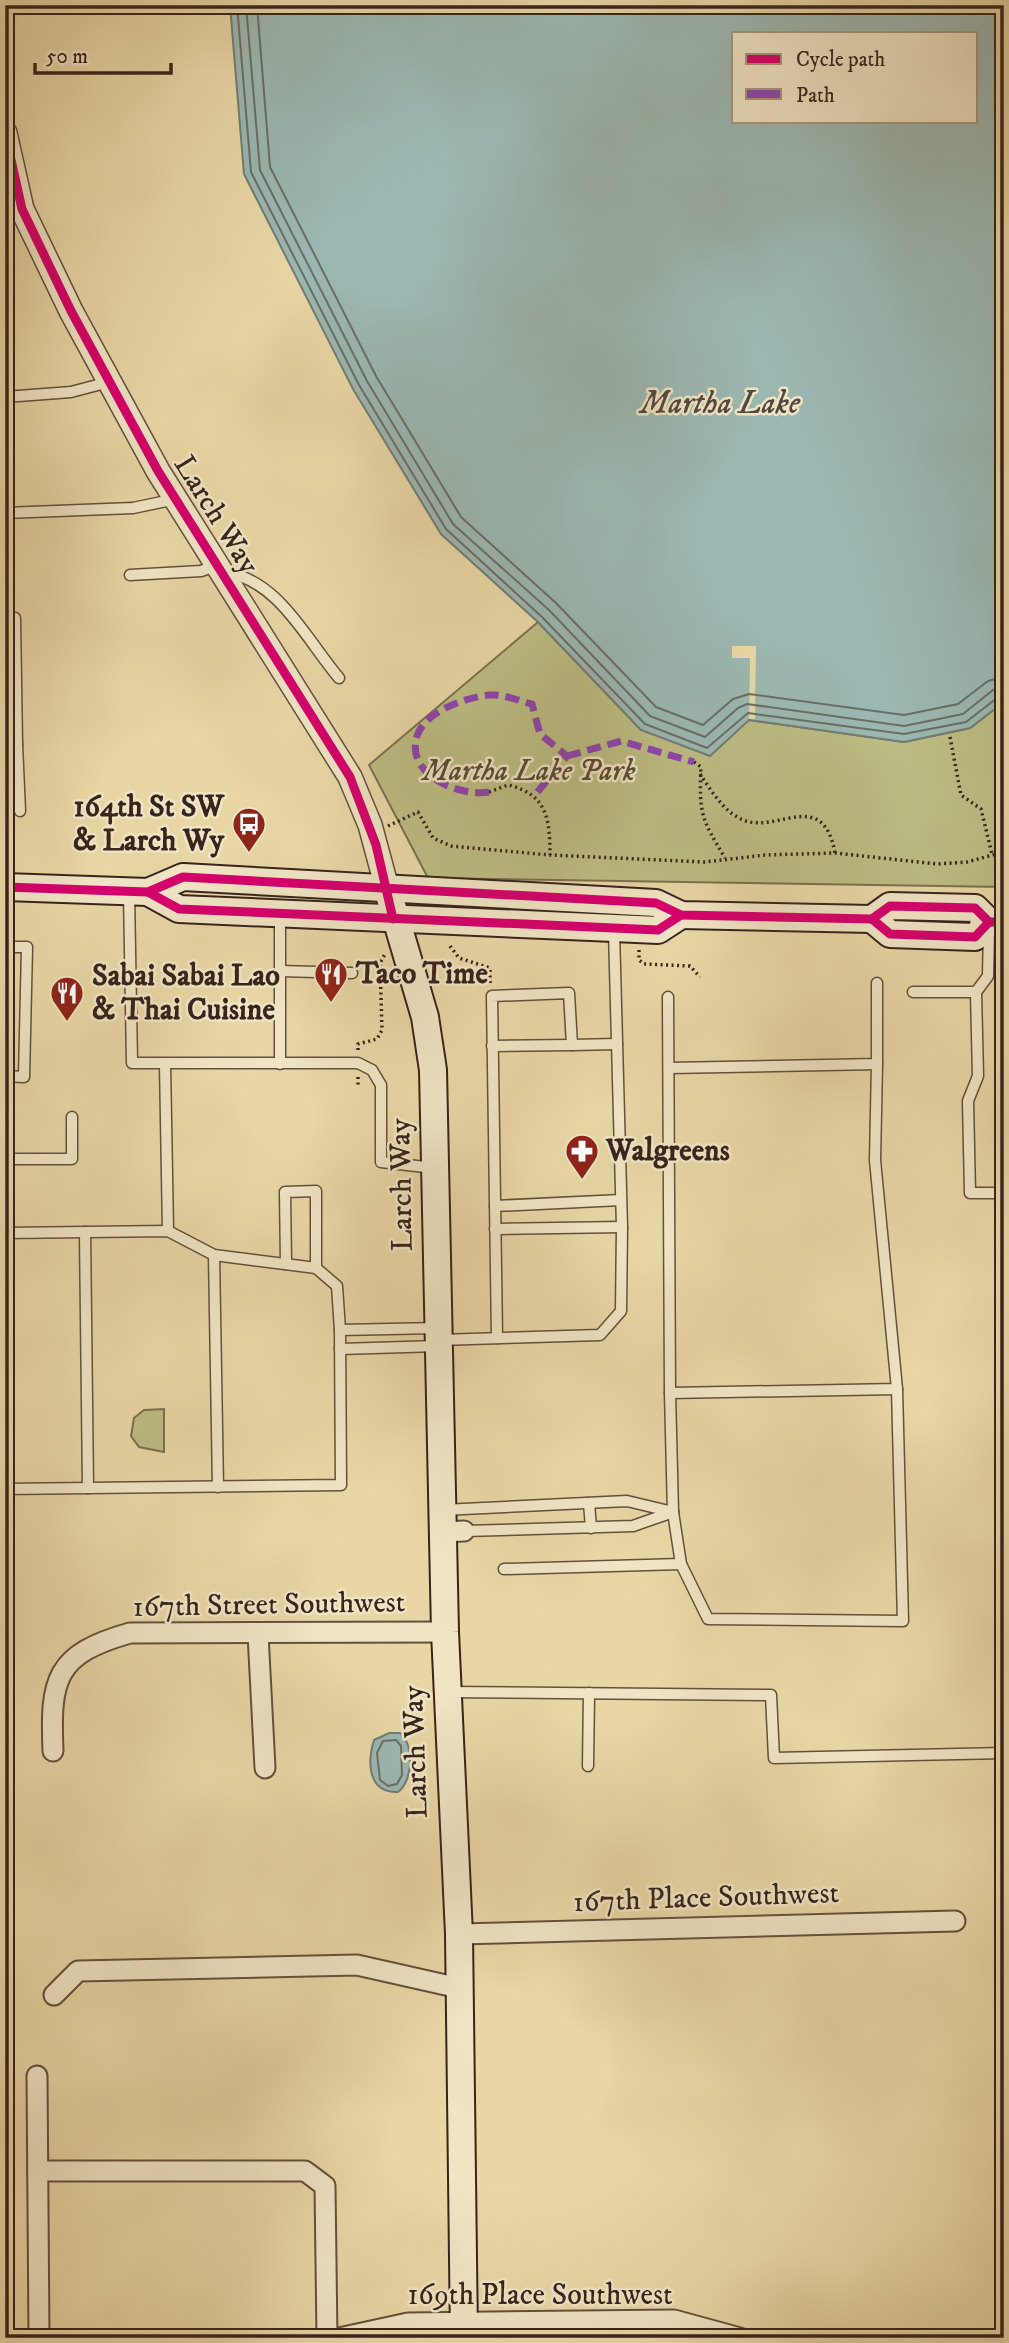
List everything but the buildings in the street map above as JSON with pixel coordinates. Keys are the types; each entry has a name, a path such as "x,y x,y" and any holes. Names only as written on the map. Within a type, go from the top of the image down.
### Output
{"main road":[{"path":"139,892 183,877 656,903 681,915 872,919 890,906 975,908 996,922"},
{"path":"5,887 139,892 179,909 658,930 681,915"},
{"name":"Larch Way","path":"387,888 393,919 425,1017 432,1070 439,1338 450,1524 444,1632 459,1934 464,2331"}],"street":[{"name":"Larch Way","path":"5,133 22,209 110,382 176,499 350,778 370,825 387,888"},
{"name":"167th Street Southwest","path":"53,1751 51,1706 57,1680 74,1658 94,1643 130,1633 444,1632"},
{"path":"258,1634 265,1768"},
{"name":"167th Place Southwest","path":"459,1934 955,1921"},
{"path":"54,1995 78,1971 357,1965 459,1988"},
{"path":"37,2076 39,2338"},
{"path":"38,2171 293,2169 316,2178 325,2186 327,2206 327,2338"},
{"name":"169th Place Southwest","path":"339,2338 408,2323 464,2331 674,2320 740,2338"}],"lane":[{"path":"5,397 71,392 110,382"},
{"path":"5,513 133,508 176,499"},
{"path":"130,576 221,569 237,574 269,590 339,678"},
{"path":"15,618 20,811"},
{"path":"5,745 17,744"},
{"path":"139,892 132,1063 358,1063 372,1070 381,1085 381,1162 435,1168"},
{"path":"280,914 280,1063"},
{"path":"996,922 988,976 976,992 978,1076 968,1101 970,1193 1004,1193"},
{"path":"340,1330 439,1338 600,1335 621,1311 622,1227 614,928"},
{"path":"5,947 27,947 24,1077 5,1076"},
{"path":"280,971 352,973"},
{"path":"668,997 670,1393 673,1512 681,1564 708,1619 903,1620 897,1389 876,1160 877,983"},
{"path":"913,992 976,992"},
{"path":"497,1338 492,996 569,993 572,1045"},
{"path":"492,1046 617,1044"},
{"path":"669,1068 877,1063"},
{"path":"165,1064 167,1231"},
{"path":"5,1159 72,1159 72,1117"},
{"path":"286,1264 285,1192 316,1191 316,1268"},
{"path":"495,1206 621,1200"},
{"path":"495,1229 622,1227"},
{"path":"5,1233 167,1231 214,1255 316,1268 337,1286 340,1330 341,1485 5,1489"},
{"path":"85,1232 88,1488"},
{"path":"214,1255 218,1487"},
{"path":"340,1349 439,1338"},
{"path":"670,1393 897,1389"},
{"path":"450,1524 589,1503 627,1501 673,1512"},
{"path":"589,1503 591,1528"},
{"path":"450,1524 591,1528 633,1526 673,1512"},
{"path":"504,1569 681,1564"},
{"path":"447,1692 771,1695 774,1758 1004,1754"},
{"path":"588,1766 589,1693"}],"path":[{"path":"950,737 961,795 981,809 992,854"},
{"path":"694,762 701,767 698,800 705,824 725,858"},
{"path":"700,774 730,811 747,821 765,823 795,815 811,818 824,826 833,841 835,853"},
{"path":"489,792 508,785 535,795 546,812 550,855"},
{"path":"387,826 418,812 433,838 451,846 550,855 705,862 725,858 741,860 765,855 835,853 937,864 968,862 1004,852"},
{"path":"450,946 460,958 490,968 492,996"},
{"path":"639,948 639,960 644,964 690,966 700,977"},
{"path":"358,1050 358,1044 377,1039 382,1030 380,963 387,952"}],"green space":[{"name":"Martha Lake Park","path":"538,622 641,730 749,720 904,742 970,728 1004,702 1004,887 428,878 369,765"},
{"path":"164,1409 164,1452 139,1447 131,1436 134,1418 144,1410"}],"water":[{"name":"Martha Lake","path":"230,5 1004,5 1004,702 970,728 904,742 749,720 710,756 641,730 538,622 441,534 353,389 244,174"},
{"path":"389,1733 400,1733 410,1754 407,1780 398,1792 381,1788 372,1775 374,1740"}],"pier":[{"path":"732,646 756,646 755,719 749,719 750,658 732,658"}],"marked path":[{"path":"489,792 463,791 437,780 419,762 415,750 421,727 429,719 459,702 495,695 532,704 540,734 567,756 535,795"},
{"path":"567,756 621,741 694,762"}],"cycle path":[{"path":"5,133 22,209 71,311 158,471 350,777 376,845 393,919"},
{"path":"5,887 148,892 183,877 656,903 681,915 872,919 890,906 975,908 989,922 1004,922"},
{"path":"148,892 179,909 658,930 681,915"},
{"path":"872,919 890,934 975,937 989,922"}],"place":[{"name":"164th St SW & Larch Wy","path":"249,854"},
{"name":"Taco Time","path":"331,1004"},
{"name":"Sabai Sabai Lao & Thai Cuisine","path":"67,1023"},
{"name":"Walgreens","path":"582,1181"}]}
